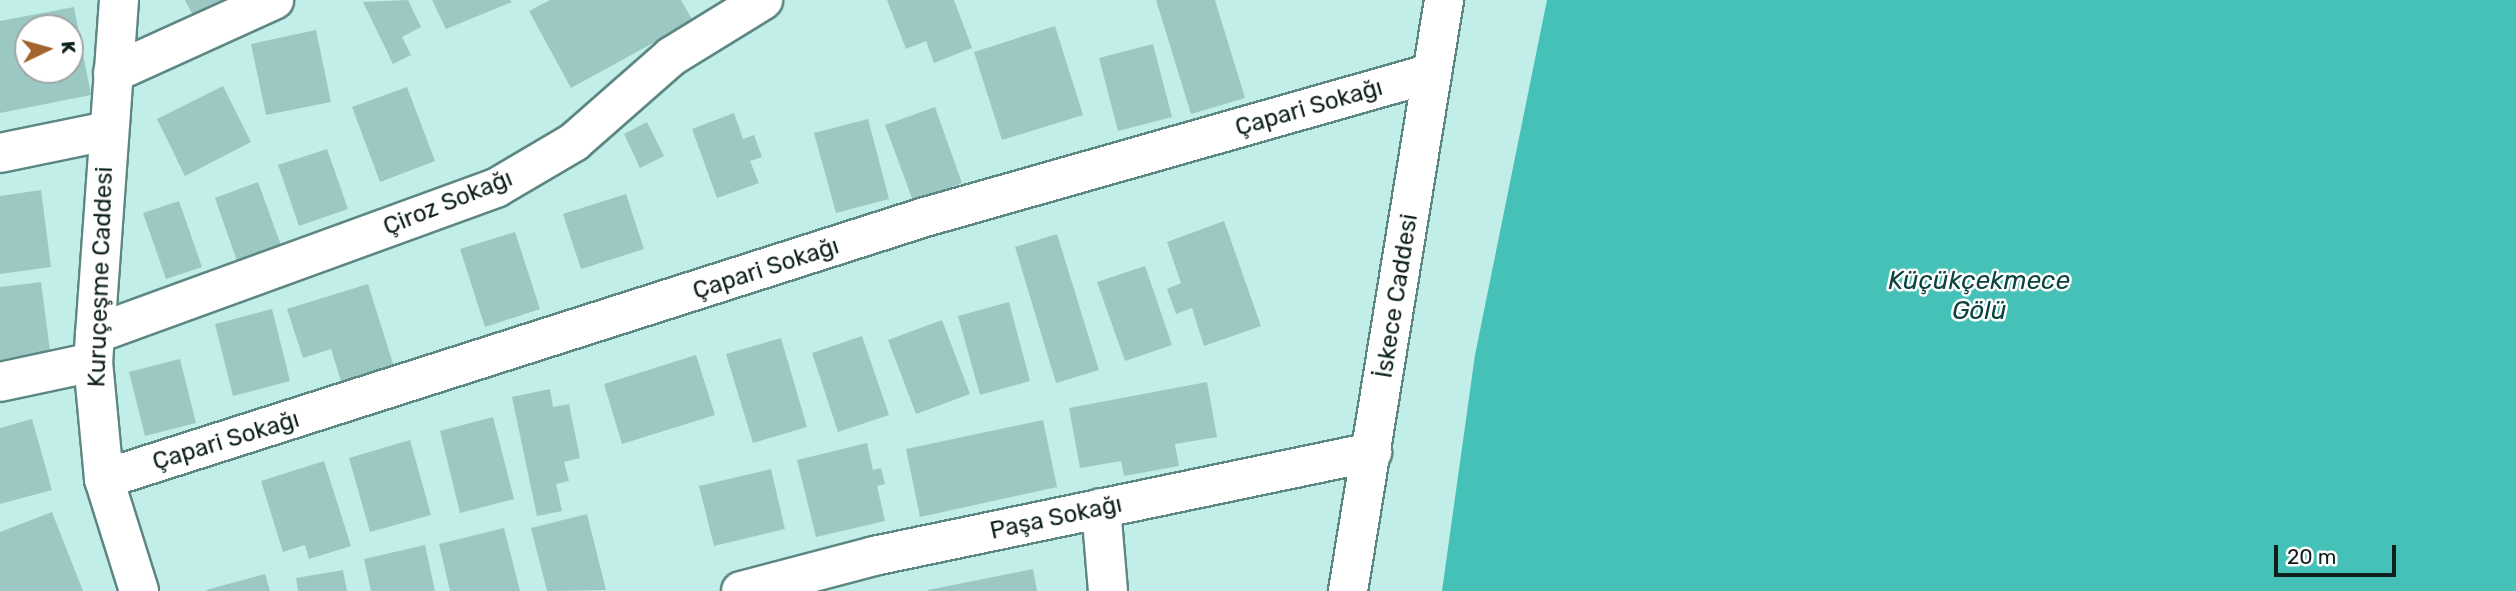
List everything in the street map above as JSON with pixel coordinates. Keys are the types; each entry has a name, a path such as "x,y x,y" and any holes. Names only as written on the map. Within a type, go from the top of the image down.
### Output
{"street":[{"name":"Kuruçeşme Caddesi","path":"119,0 107,131 94,348 104,479 138,591"},
{"path":"113,73 274,0"},
{"name":"Çiroz Sokağı","path":"0,382 94,348 496,188 574,142 672,56 763,0"},
{"name":"İskece Caddesi","path":"1348,591 1444,0"},
{"name":"Çapari Sokağı","path":"104,479 925,217 1432,73"},
{"path":"0,153 107,131"},
{"name":"Paşa Sokağı","path":"741,591 1101,508 1372,452"},
{"path":"1101,508 1108,591"}],"water":[{"name":"Küçükçekmece Gölü","path":"1547,0 2516,0 2516,591 1442,591 1475,355"}],"building":[{"path":"185,0 243,0 197,23"},
{"path":"408,0 421,27 402,37 411,55 393,64 363,2"},
{"path":"432,0 510,0 512,2 446,29"},
{"path":"550,0 681,0 693,21 571,88 529,11"},
{"path":"887,0 954,0 972,48 934,63 926,41 906,49"},
{"path":"1156,0 1215,0 1245,98 1191,114"},
{"path":"74,7 75,14 37,14"},
{"path":"14,18 14,84 84,84 84,59 91,95 0,113 0,21"},
{"path":"1055,26 1083,115 1002,140 974,52"},
{"path":"316,30 331,102 266,115 251,44"},
{"path":"1153,44 1172,117 1118,131 1099,58"},
{"path":"223,86 251,142 185,176 157,119"},
{"path":"407,87 435,161 380,182 352,107"},
{"path":"935,107 962,183 913,201 885,125"},
{"path":"734,113 743,139 754,135 762,157 750,161 759,183 717,198 692,129"},
{"path":"868,119 889,199 836,213 814,133"},
{"path":"647,122 664,156 640,168 624,134"},
{"path":"327,149 348,209 299,226 278,165"},
{"path":"258,182 282,248 238,264 215,198"},
{"path":"41,190 51,267 0,274 0,196"},
{"path":"626,194 644,249 581,269 563,214"},
{"path":"179,201 202,267 166,279 143,213"},
{"path":"1224,221 1261,326 1204,346 1192,308 1176,314 1167,289 1181,283 1167,242"},
{"path":"515,232 540,309 485,327 460,249"},
{"path":"1057,234 1099,370 1056,383 1015,247"},
{"path":"1145,266 1172,345 1125,361 1097,282"},
{"path":"41,282 51,359 0,365 0,287"},
{"path":"368,284 394,367 342,384 331,349 303,358 287,309"},
{"path":"1009,302 1030,381 980,395 958,316"},
{"path":"272,309 290,381 233,396 215,324"},
{"path":"942,320 970,394 916,414 888,340"},
{"path":"862,336 889,415 838,432 812,353"},
{"path":"781,338 807,427 753,443 726,354"},
{"path":"696,355 715,415 622,444 604,384"},
{"path":"180,359 196,423 145,436 129,372"},
{"path":"1207,382 1217,437 1175,444 1179,466 1124,476 1121,461 1080,468 1069,408"},
{"path":"550,389 553,407 569,404 580,458 564,462 569,481 556,484 562,511 537,516 512,397"},
{"path":"493,417 514,499 460,513 440,431"},
{"path":"32,419 52,490 0,504 0,428"},
{"path":"1043,420 1057,487 920,517 906,449"},
{"path":"410,440 431,515 370,532 349,458"},
{"path":"867,443 873,470 881,468 885,484 877,486 885,521 816,537 797,460"},
{"path":"324,461 351,546 309,559 305,545 283,552 261,481"},
{"path":"771,469 785,529 714,546 699,486"},
{"path":"52,512 83,591 0,591 0,532"},
{"path":"587,514 606,590 547,591 531,528"},
{"path":"504,528 520,591 450,591 439,544"},
{"path":"425,545 435,591 371,591 364,559"},
{"path":"1033,569 1037,591 928,591 928,590"},
{"path":"343,570 347,591 298,591 296,578"},
{"path":"265,574 270,591 206,591 206,590"}]}
